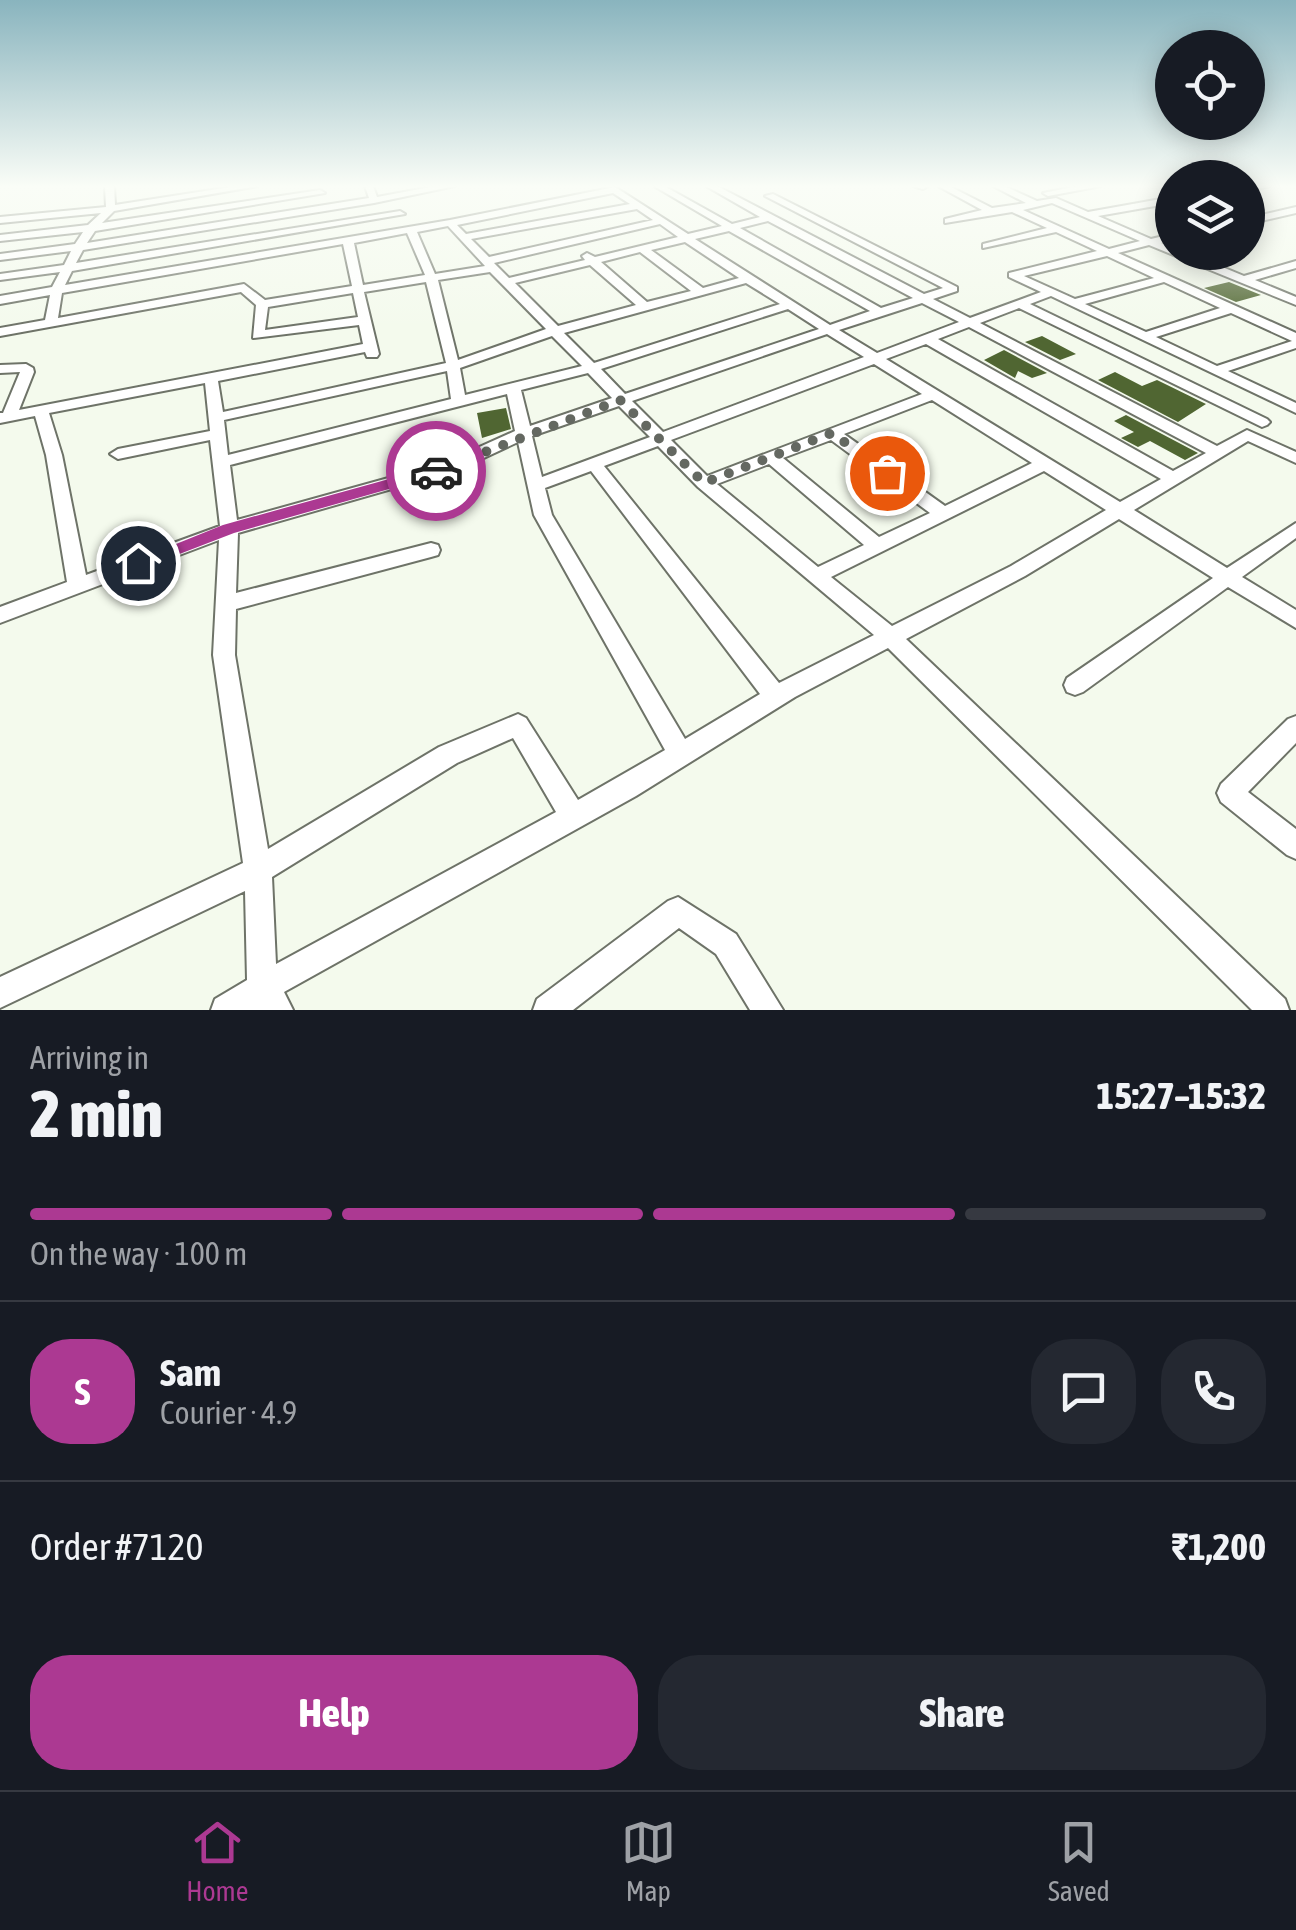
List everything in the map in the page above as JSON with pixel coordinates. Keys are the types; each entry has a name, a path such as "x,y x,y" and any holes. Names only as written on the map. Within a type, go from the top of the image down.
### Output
{"street":[{"path":"0,238 44,233"},
{"path":"51,323 56,292 87,233"},
{"path":"0,257 165,233"},
{"path":"0,277 277,233"},
{"path":"321,233 322,246"},
{"path":"0,300 395,233"},
{"path":"412,233 431,278 460,401"},
{"path":"460,233 551,332 704,483 890,637 1274,1010"},
{"path":"464,237 486,233"},
{"path":"560,233 645,306"},
{"path":"495,270 570,242 609,233"},
{"path":"680,233 1042,465 1296,620"},
{"path":"262,304 431,278 594,262 711,233"},
{"path":"741,233 880,312"},
{"path":"799,233 1218,453"},
{"path":"0,614 229,529 452,466 527,432 954,289 843,233"},
{"path":"986,246 1043,233"},
{"path":"1064,233 1296,341"},
{"path":"1129,233 1155,244"},
{"path":"1155,241 1013,276 1296,409"},
{"path":"4,417 370,351 348,242"},
{"path":"644,250 701,292"},
{"path":"1244,280 1296,264"},
{"path":"1219,270 1296,301"},
{"path":"118,454 453,366 551,332 748,279"},
{"path":"1073,302 1163,279"},
{"path":"0,332 244,288 262,304"},
{"path":"538,485 1051,292"},
{"path":"262,304 258,335 365,320"},
{"path":"220,462 588,369 789,304"},
{"path":"1020,304 1262,422"},
{"path":"1147,336 1230,309"},
{"path":"926,338 1174,479"},
{"path":"1216,370 1296,341"},
{"path":"0,369 26,368 27,372 4,417"},
{"path":"211,378 229,529 224,655 258,870 270,999"},
{"path":"514,388 543,516 681,755"},
{"path":"704,483 932,395"},
{"path":"226,1010 270,999 776,697 1018,571 1218,453 1262,422 1296,409"},
{"path":"42,412 54,455 78,586"},
{"path":"832,433 943,513"},
{"path":"1247,435 1296,458"},
{"path":"771,457 877,546"},
{"path":"594,464 776,697"},
{"path":"817,576 1042,465"},
{"path":"1075,685 1296,529"},
{"path":"226,604 431,550"},
{"path":"0,993 258,870 448,755 518,725 573,817"},
{"path":"1296,727 1230,793 1296,846"},
{"path":"548,1010 678,912 726,944 768,1010"}],"building":[{"path":"1229,282 1261,295 1236,302 1204,288"},
{"path":"1042,336 1076,354 1060,360 1025,342"},
{"path":"1004,350 1047,373 1032,378 1018,371 1015,378 984,360"},
{"path":"1115,372 1142,386 1157,380 1206,404 1178,422 1098,380"},
{"path":"506,408 511,429 482,438 477,413"},
{"path":"1126,415 1198,453 1185,460 1150,441 1138,447 1121,438 1134,432 1114,421"}],"way so far":[{"path":"436,471 514,441 527,432 620,400 704,483 832,433 887,473"}],"route":[{"path":"138,563 229,529 436,471"}]}
